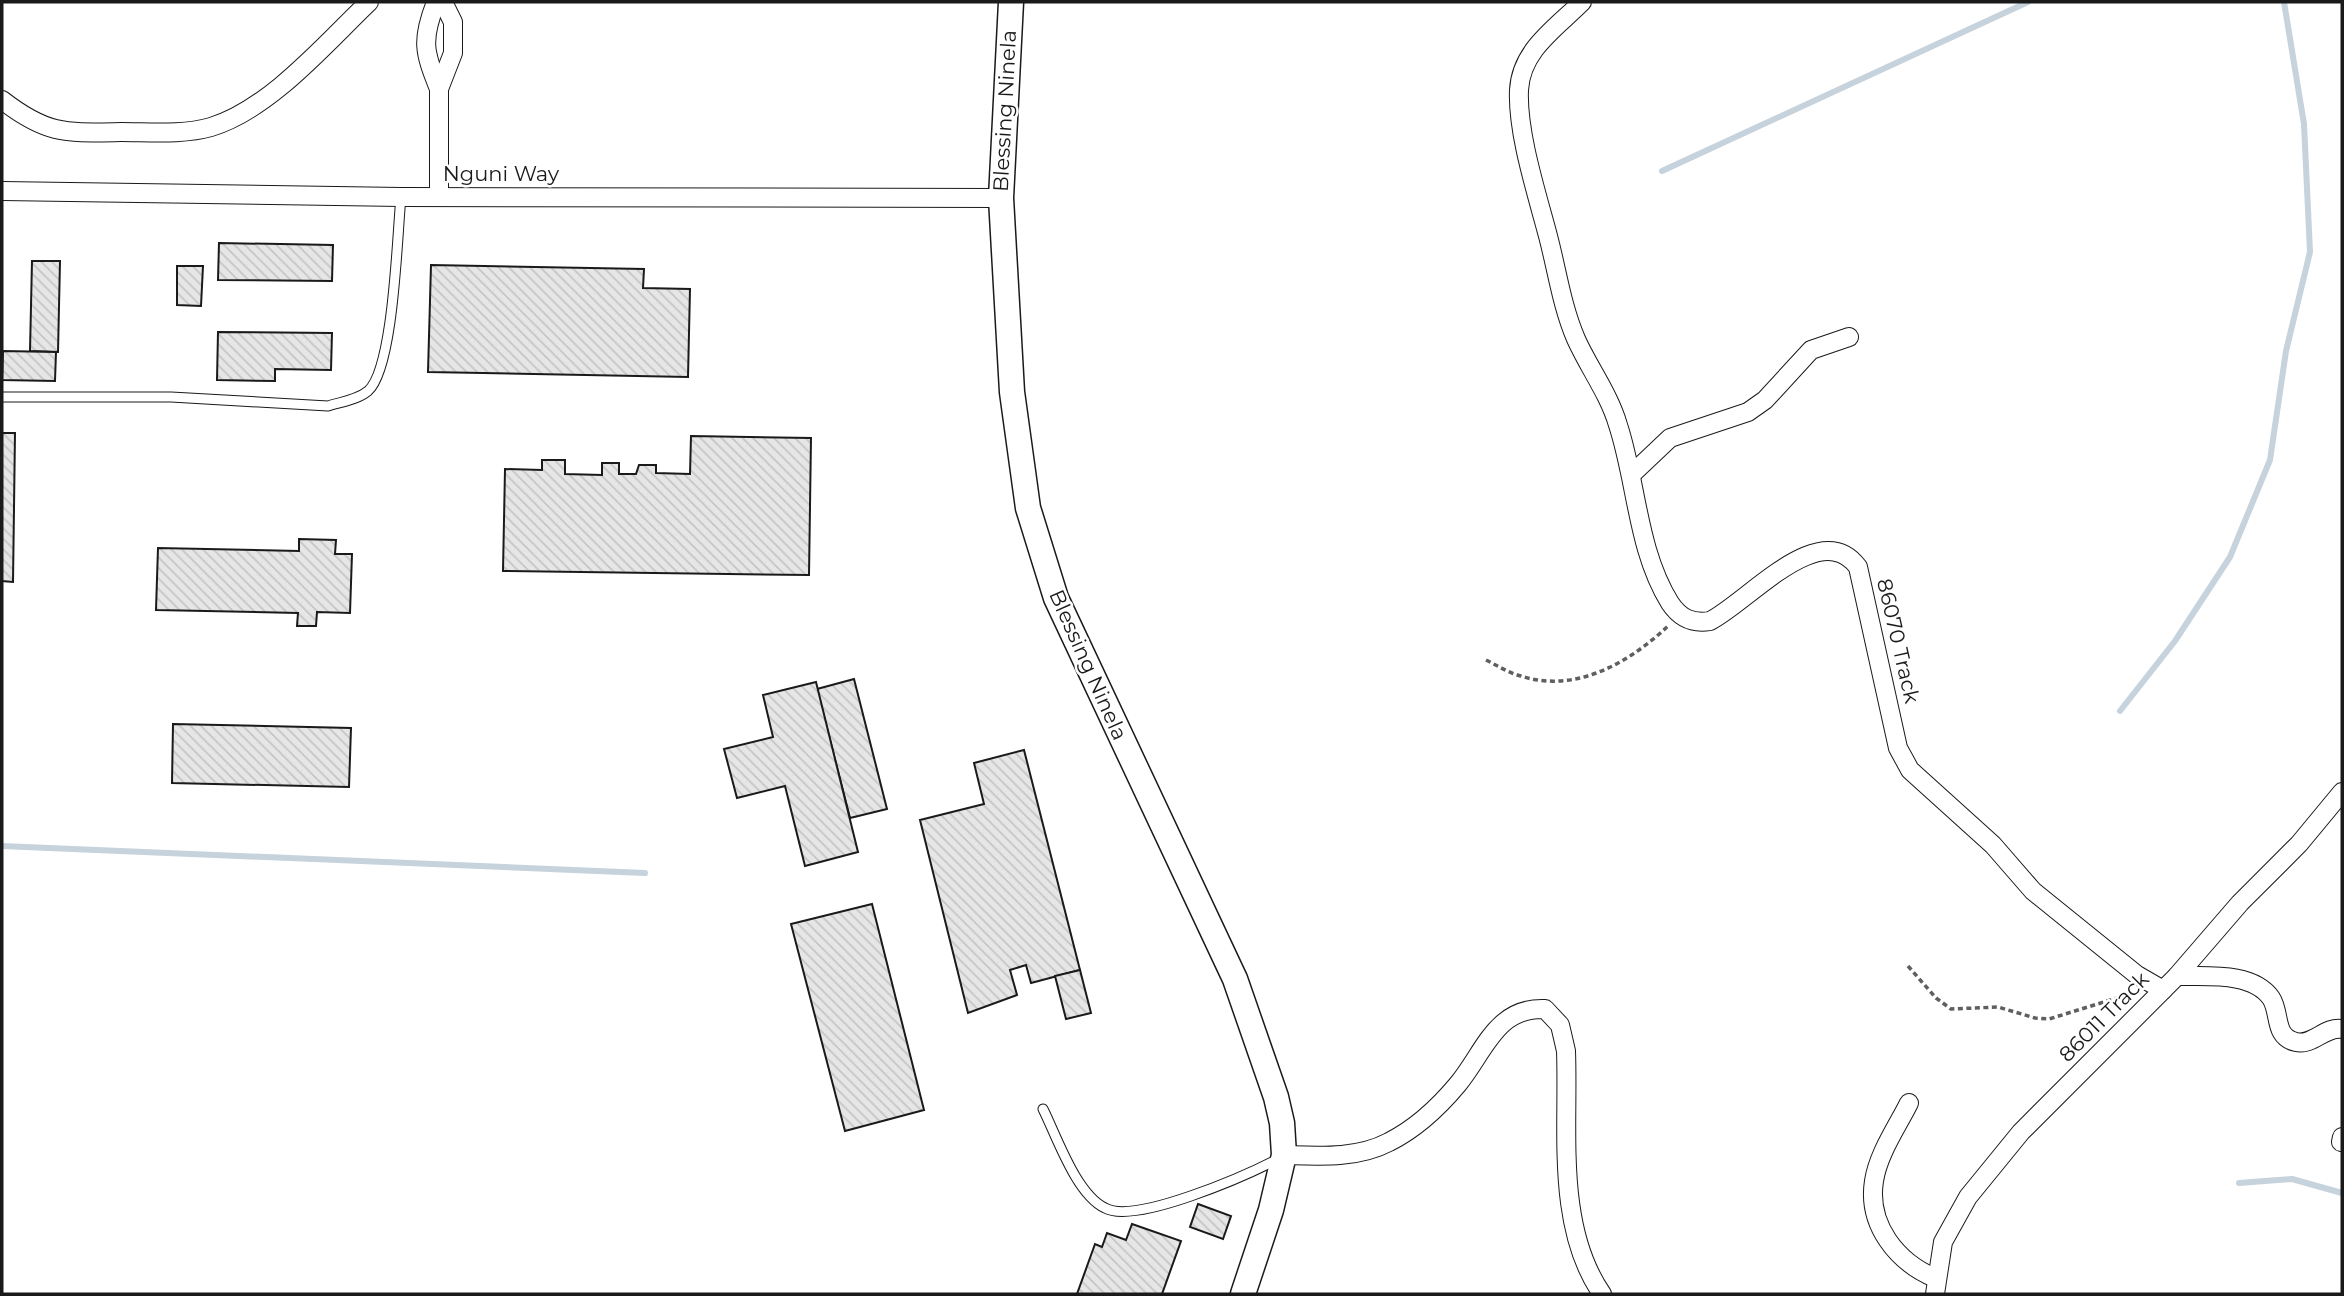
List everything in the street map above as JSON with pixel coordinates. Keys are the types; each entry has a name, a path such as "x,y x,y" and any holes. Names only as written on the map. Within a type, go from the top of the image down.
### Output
{"street":[{"path":"2,100 26,119 69,133 189,131 211,127 237,116 290,78 369,2"},
{"path":"436,2 426,27 424,54 439,89"},
{"path":"439,197 439,89 453,53 453,22 443,2"},
{"name":"Blessing Ninela","path":"1011,2 1001,198 1012,392 1028,508 1056,598 1235,979 1276,1097 1282,1124 1284,1156 1271,1210 1243,1294"},
{"path":"1582,2 1541,40 1524,64 1519,91 1527,152 1576,339 1615,414 1632,474 1651,568 1679,615"},
{"name":"Nguni Way","path":"2,191 401,197 1001,198"},
{"path":"1632,474 1670,439 1748,412 1765,400 1811,351 1849,337"},
{"name":"86070 Track","path":"1679,615 1695,623 1710,621 1805,553 1826,549 1852,559 1858,567 1898,748 1910,770 1993,845 2033,891 2137,975 2163,990"},
{"name":"86011 Track","path":"1935,1286 1942,1242 1968,1198 2021,1132 2178,976 2240,903 2299,844 2342,792"},
{"path":"2178,976 2227,978 2260,988 2270,997 2279,1029 2295,1042 2305,1042 2336,1028 2342,1029"},
{"path":"1284,1156 1338,1156 1387,1144 1425,1120 1458,1084 1501,1024 1525,1008 1545,1009 1560,1025 1566,1051 1572,1216 1585,1262 1602,1294"},
{"path":"1909,1103 1882,1154 1874,1182 1877,1217 1885,1238 1897,1254 1935,1286"}],"lane":[{"path":"2,397 171,397 328,406 351,400 369,390 382,368 388,338 401,197"},
{"path":"1043,1109 1077,1178 1093,1199 1106,1209 1124,1213 1222,1185 1284,1156"}],"path":[{"path":"1486,660 1522,677 1551,681 1588,677 1610,668 1648,645 1679,615"},
{"path":"1908,966 1936,998 1951,1009 1998,1007 2035,1018 2049,1019 2120,995 2163,990"}],"building":[{"path":"219,243 333,245 332,281 218,280"},
{"path":"32,261 60,261 58,352 30,351"},
{"path":"431,265 644,269 643,288 690,289 688,377 428,372"},
{"path":"177,266 203,266 201,306 177,305"},
{"path":"218,332 332,333 331,370 275,369 275,381 217,380"},
{"path":"3,351 56,352 55,381 2,380"},
{"path":"2,433 15,433 13,582 2,581"},
{"path":"691,436 811,438 809,575 503,571 505,469 542,470 542,460 565,460 565,474 602,475 602,463 619,463 619,474 636,474 639,465 656,465 656,473 690,474"},
{"path":"299,539 336,540 335,554 352,554 350,613 317,612 316,626 297,626 298,613 156,610 158,548 299,551"},
{"path":"854,679 887,809 850,818 817,689"},
{"path":"816,682 858,852 805,866 785,786 737,798 724,749 773,737 763,695"},
{"path":"173,724 351,728 349,787 172,783"},
{"path":"1024,750 1080,970 1031,983 1026,965 1010,970 1017,995 968,1013 920,820 984,804 974,763"},
{"path":"872,904 924,1110 845,1131 791,924"},
{"path":"1080,970 1091,1013 1066,1019 1055,976"},
{"path":"1198,1204 1231,1216 1223,1239 1190,1227"},
{"path":"1132,1224 1181,1241 1162,1294 1077,1294 1095,1244 1102,1247 1107,1233 1126,1240"}],"waterway":[{"path":"1662,171 2028,2"},
{"path":"2120,711 2175,641 2230,557 2270,460 2286,351 2310,252 2304,124 2284,2"},
{"path":"2,846 645,873"},
{"path":"2239,1183 2292,1179 2342,1193"}]}
